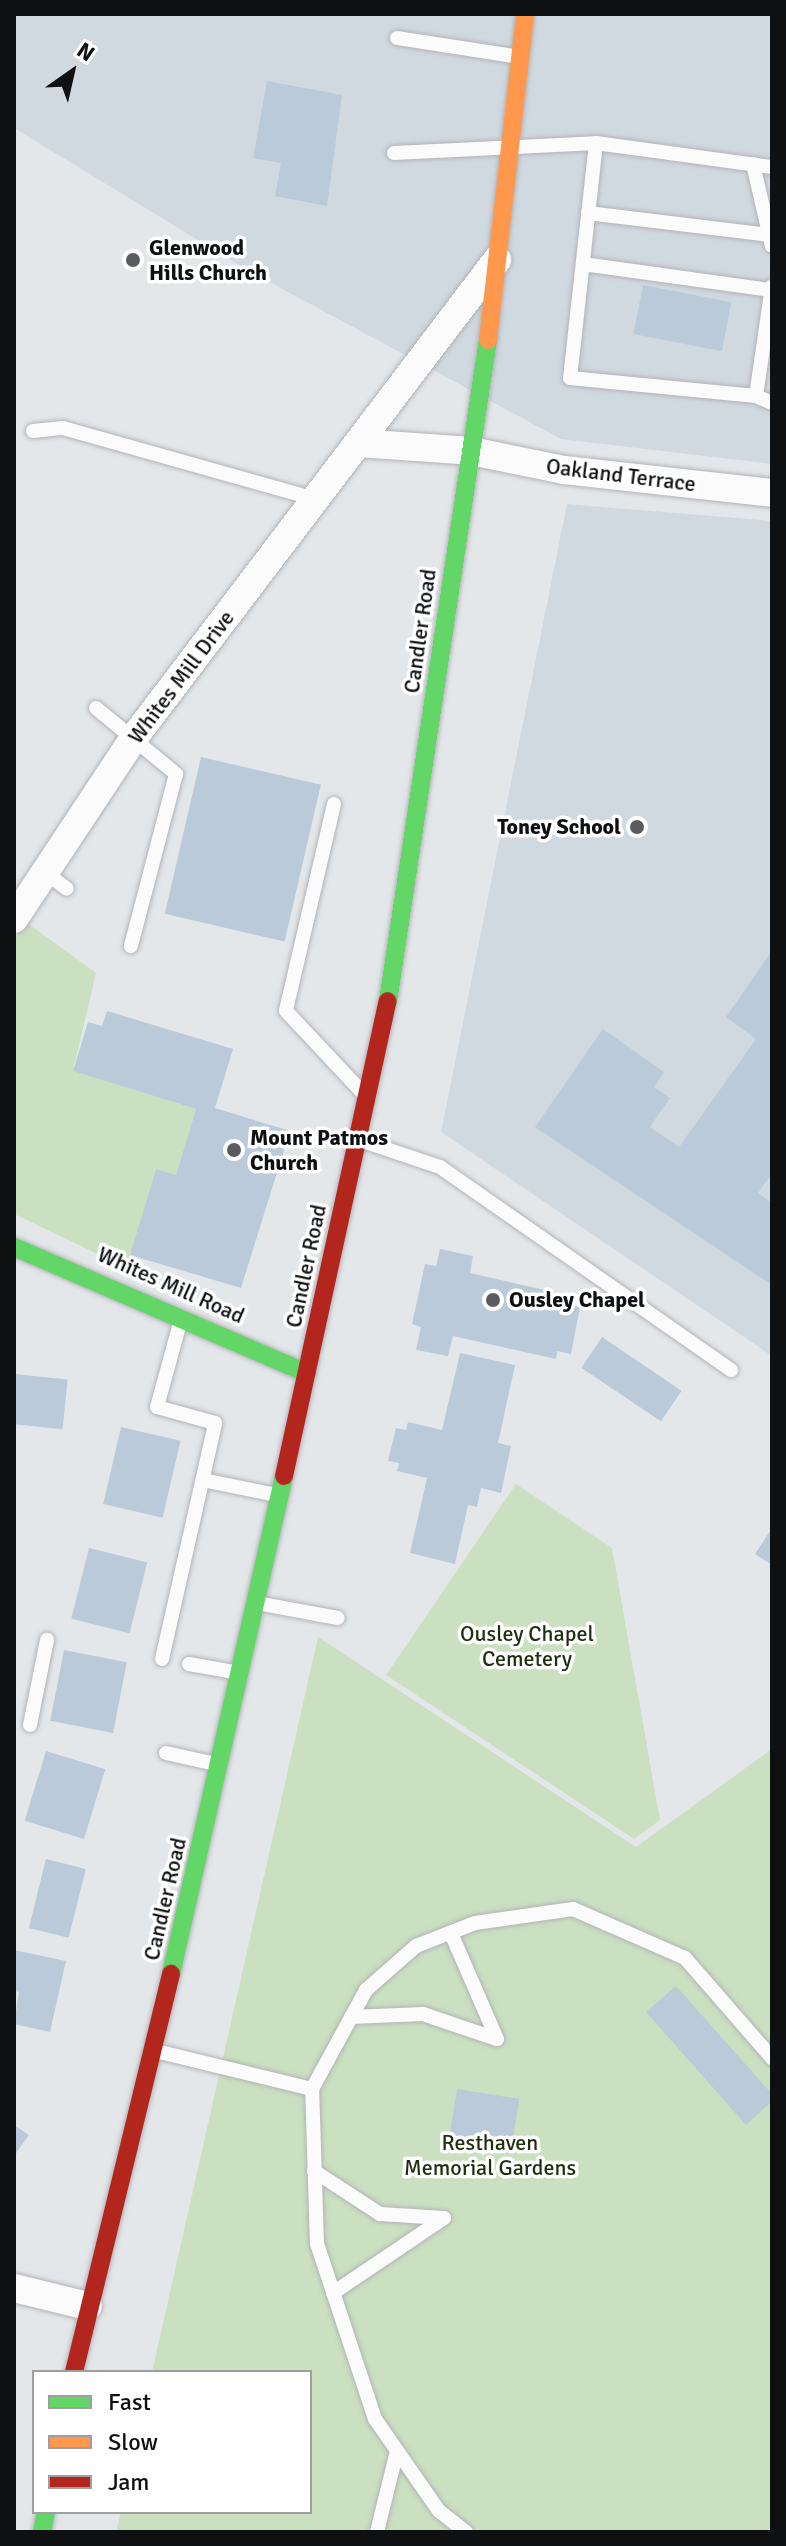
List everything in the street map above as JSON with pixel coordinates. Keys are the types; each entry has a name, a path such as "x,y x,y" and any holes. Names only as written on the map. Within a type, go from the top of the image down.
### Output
{"main road":[{"name":"Candler Road","path":"74,2370 88,2306 155,2051 395,970 500,256 525,14"},
{"name":"Whites Mill Road","path":"14,1247 182,1314 307,1373"}],"street":[{"name":"Whites Mill Drive","path":"14,919 57,881 136,735 500,256"},
{"path":"358,443 471,451"},
{"name":"Oakland Terrace","path":"471,451 564,470 772,493"},
{"path":"14,2288 88,2306"}],"lane":[{"path":"397,38 520,57"},
{"path":"596,143 570,378 756,396 772,403"},
{"path":"394,153 596,143 772,167"},
{"path":"588,213 770,240 753,164"},
{"path":"583,264 772,288 756,396"},
{"path":"33,431 63,428 316,499"},
{"path":"96,708 136,735 176,774 131,946"},
{"path":"334,804 286,1011 368,1097"},
{"path":"358,1139 440,1167 731,1370"},
{"path":"162,1659 215,1423 157,1407 182,1314"},
{"path":"203,1480 280,1496"},
{"path":"256,1603 338,1618"},
{"path":"30,1725 47,1640"},
{"path":"189,1664 241,1673"},
{"path":"166,1753 220,1765"},
{"path":"466,2532 439,2511 375,2419 317,2244 312,2089 366,1990 416,1946 451,1933 573,1909 685,1958 772,2058"},
{"path":"351,2017 423,2014 497,2039 451,1933"},
{"path":"155,2051 312,2089"},
{"path":"314,2171 380,2214 444,2218 333,2293"},
{"path":"377,2532 397,2451"}],"shaded area":[{"path":"14,14 772,14 772,464 561,439 247,270 14,128"},
{"name":"Toney School","path":"567,504 772,521 772,1356 441,1132"}],"green space":[{"path":"26,922 96,973 73,1071 196,1109 176,1175 156,1169 127,1268 14,1214 14,941"},
{"name":"Ousley Chapel Cemetery","path":"516,1484 612,1548 660,1820 634,1839 386,1675"},
{"name":"Resthaven Memorial Gardens","path":"318,1637 636,1847 772,1749 772,2532 116,2532 120,2514 312,2514 312,2370 152,2370"}],"building":[{"path":"267,81 342,95 327,206 275,196 281,163 253,158"},
{"path":"643,285 731,302 722,351 633,334"},
{"path":"201,757 321,785 285,942 165,914"},
{"path":"772,951 772,1173 758,1193 772,1203 772,1285 535,1127 603,1029 664,1072 654,1087 670,1098 650,1127 679,1147 756,1039 726,1017"},
{"name":"Mount Patmos Church","path":"107,1011 233,1049 215,1108 290,1131 241,1288 130,1255 156,1169 176,1175 196,1109 73,1071 88,1022 102,1026"},
{"name":"Ousley Chapel","path":"440,1249 473,1256 470,1273 571,1296 569,1305 580,1307 571,1354 557,1351 556,1359 453,1336 448,1356 416,1350 421,1327 412,1324 425,1264 436,1266"},
{"path":"602,1337 682,1391 661,1421 581,1368"},
{"path":"460,1353 515,1365 498,1443 511,1446 501,1493 481,1488 477,1507 468,1505 455,1564 410,1553 427,1478 397,1471 399,1463 388,1461 396,1428 406,1430 408,1422 442,1430"},
{"path":"15,1374 68,1380 62,1429 14,1424"},
{"path":"121,1427 180,1441 163,1518 103,1504"},
{"path":"772,1528 772,1565 755,1554"},
{"path":"89,1548 147,1563 130,1633 71,1619"},
{"path":"64,1650 127,1662 113,1733 50,1721"},
{"path":"46,1751 105,1769 84,1839 25,1821"},
{"path":"46,1859 86,1869 69,1938 29,1928"},
{"path":"14,1950 66,1961 50,2032 14,2024 19,1992 14,1991"},
{"path":"676,1986 772,2094 772,2101 746,2125 646,2012"},
{"path":"457,2089 519,2099 510,2154 448,2144"},
{"path":"14,2125 29,2135 14,2156"}],"traffic: fast":[{"path":"388,1001 488,340"},
{"path":"14,1247 307,1373"},
{"path":"171,1974 284,1476"},
{"path":"42,2532 46,2514"}],"traffic: slow":[{"path":"488,340 525,14"}],"traffic: jam":[{"path":"284,1476 388,1001"},
{"path":"74,2370 171,1974"}],"place":[{"name":"Glenwood Hills Church","path":"133,260"},
{"name":"Toney School","path":"637,827"},
{"name":"Mount Patmos Church","path":"234,1150"},
{"name":"Ousley Chapel","path":"493,1300"}]}
